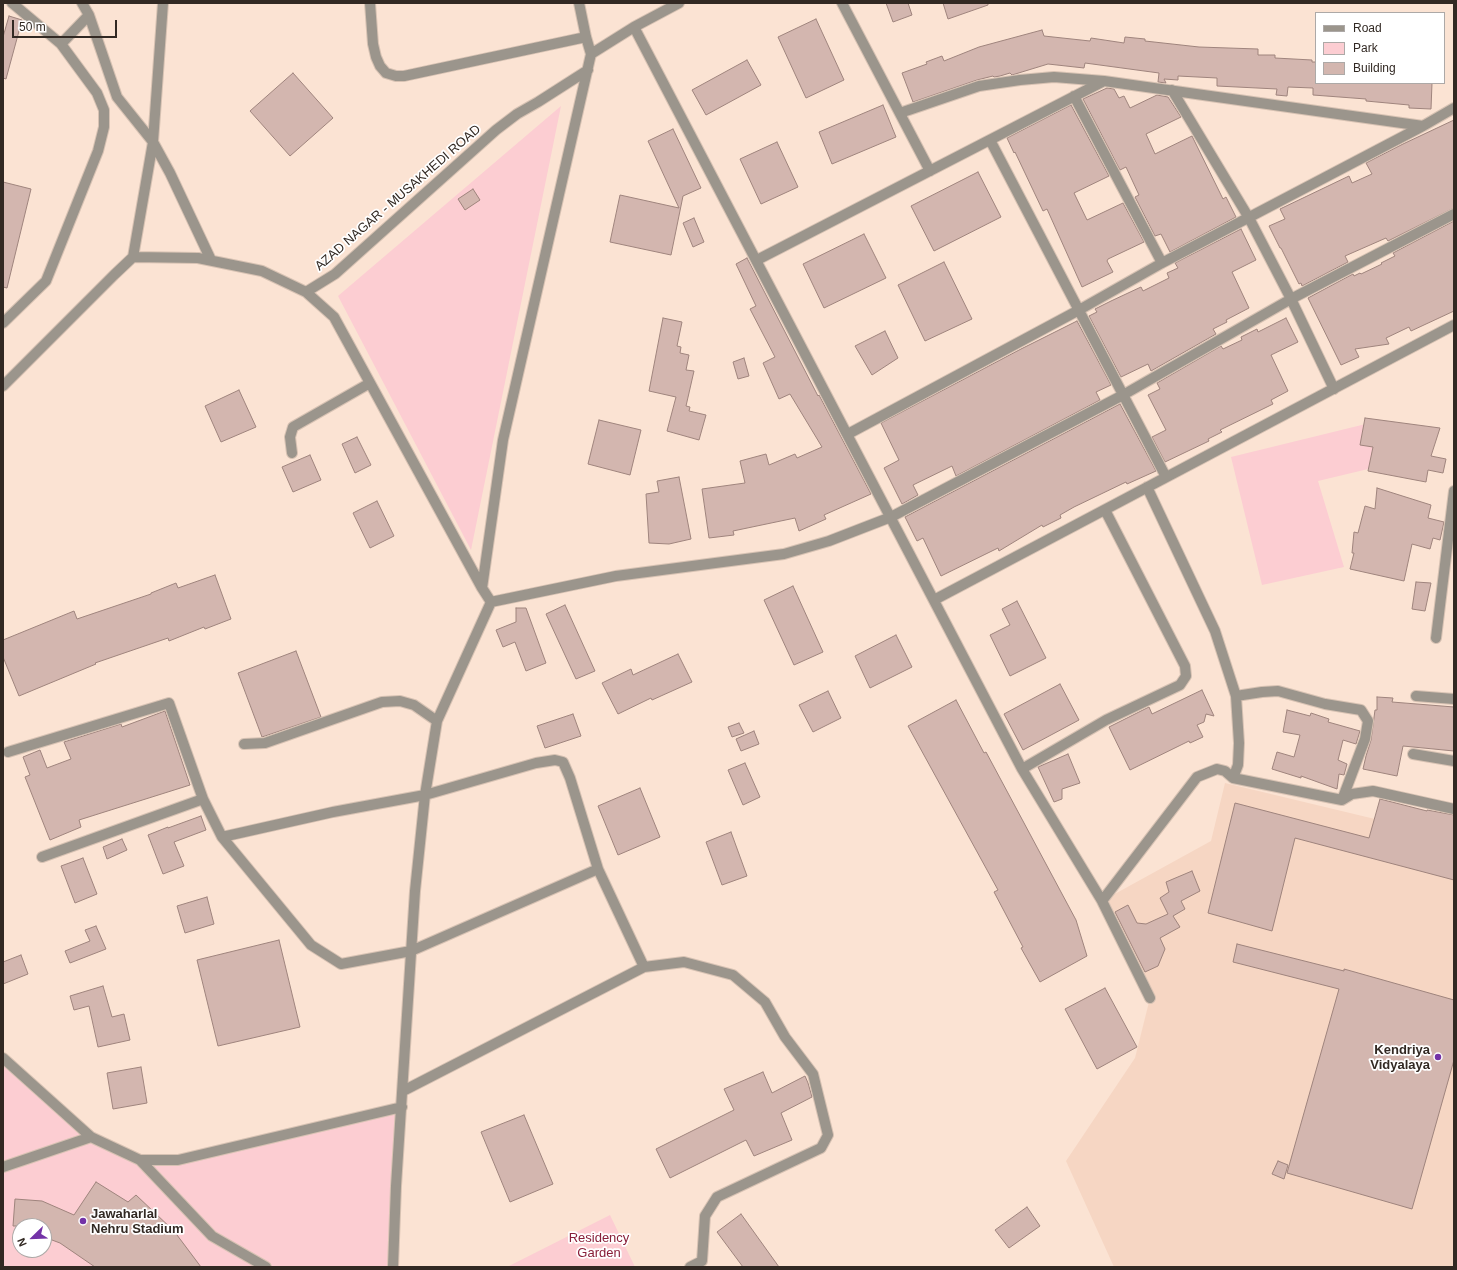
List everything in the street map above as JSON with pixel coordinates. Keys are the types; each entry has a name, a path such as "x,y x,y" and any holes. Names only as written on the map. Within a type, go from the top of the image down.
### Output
{"street":[{"path":"3,323 46,281 98,150 104,127 104,110 97,93 61,44 12,3"},
{"path":"82,3 89,15 117,97 153,142 170,173 211,260"},
{"path":"3,386 133,257 153,142 163,3"},
{"path":"370,3 373,44 376,57 380,66 386,73 396,76 404,76 586,37"},
{"path":"482,588 503,440 591,54 579,3"},
{"path":"591,54 634,27 679,3"},
{"path":"842,3 930,171"},
{"path":"61,44 89,15"},
{"path":"634,27 1022,769 1102,901 1150,998"},
{"name":"AZAD NAGAR - MUSAKHEDI ROAD","path":"306,292 335,274 496,130 517,114 588,70"},
{"path":"900,113 979,86 1054,77 1104,81 1172,90 1423,126"},
{"path":"757,260 1104,81"},
{"path":"1172,90 1249,218 1334,389"},
{"path":"1074,96 1162,263"},
{"path":"103,107 117,97"},
{"path":"848,434 1079,310 1162,263 1423,126 1454,108"},
{"path":"990,140 1166,477"},
{"path":"492,602 616,576 784,554 829,541 891,517 1123,395 1291,300 1454,214"},
{"path":"133,257 198,258 262,271 306,292 334,317 482,588 492,602"},
{"path":"934,600 1454,325"},
{"path":"292,453 290,437 293,427 370,383"},
{"path":"1147,487 1215,631 1236,696 1239,743 1238,765 1233,778"},
{"path":"1436,638 1454,491"},
{"path":"1022,769 1106,720 1180,685 1186,676 1185,666 1105,510"},
{"path":"393,1267 396,1186 415,891 425,795 437,720 492,602"},
{"path":"1236,696 1278,691 1325,704 1361,710 1368,721 1365,739 1342,800"},
{"path":"1416,696 1454,699"},
{"path":"244,744 264,743 382,702 400,701 414,705 437,720"},
{"path":"8,752 169,703 203,799 222,837 311,945 341,964 411,951 598,869"},
{"path":"1413,754 1454,761"},
{"path":"222,837 333,812 425,795 536,763 555,760 563,762 570,778 598,869 644,967"},
{"path":"1102,901 1197,777 1217,769 1225,771 1233,778 1342,800 1352,794 1373,791 1454,810"},
{"path":"42,857 203,799"},
{"path":"403,1091 644,967 684,962 733,975 765,1002 785,1037 813,1074 828,1135 821,1148 717,1198 705,1216 702,1264 690,1267"},
{"path":"3,1058 91,1137 140,1160 212,1236 266,1267"},
{"path":"140,1160 178,1160 402,1108"},
{"path":"3,1167 91,1137"}],"shaded area":[{"path":"1225,783 1454,838 1454,1267 1114,1267 1066,1161 1135,1058 1150,998 1102,901 1211,841"}],"green space":[{"path":"561,106 471,550 338,296"},
{"path":"1378,421 1389,464 1318,481 1344,567 1262,585 1231,457"},
{"path":"3,1058 91,1137 140,1160 178,1160 402,1107 392,1267 3,1267"},
{"name":"Residency Garden","path":"610,1215 635,1267 507,1267"}],"building":[{"path":"886,3 908,3 912,15 893,22"},
{"path":"943,3 988,3 988,5 948,19"},
{"path":"9,16 22,20 6,79 3,78 3,37"},
{"path":"816,19 844,80 806,98 778,37"},
{"path":"1042,30 1044,36 1090,41 1091,38 1124,43 1125,37 1145,39 1145,41 1199,47 1258,49 1258,55 1275,55 1275,58 1312,60 1312,62 1315,62 1315,84 1432,84 1431,109 1409,108 1409,105 1366,101 1366,99 1313,95 1313,88 1288,87 1287,96 1276,95 1277,89 1217,86 1217,78 1178,76 1178,80 1164,79 1166,83 1158,82 1159,73 1085,63 1084,68 1048,64 1012,75 1010,73 1000,76 993,76 913,102 902,73 927,64 926,62 942,56 944,61 979,47"},
{"path":"747,60 761,85 706,115 692,90"},
{"path":"293,73 333,118 290,156 250,111"},
{"path":"1107,88 1114,89 1119,98 1124,96 1130,108 1157,95 1168,97 1181,117 1146,134 1155,154 1192,136 1223,199 1226,197 1236,217 1170,252 1161,234 1155,236 1135,197 1139,195 1126,167 1120,170 1083,99"},
{"path":"883,105 896,137 832,164 819,132"},
{"path":"1071,105 1109,176 1074,193 1087,220 1123,203 1144,242 1108,259 1107,261 1113,272 1082,287 1047,209 1043,211 1007,138"},
{"path":"1454,120 1454,208 1388,241 1386,238 1345,256 1348,262 1302,286 1301,283 1299,284 1269,226 1285,219 1280,209 1349,176 1352,183 1372,174 1366,163"},
{"path":"673,129 701,188 683,196 671,255 610,242 620,195 679,208 648,141"},
{"path":"777,142 798,187 761,204 740,159"},
{"path":"978,172 1001,217 934,251 911,206"},
{"path":"3,182 31,189 7,288 3,287"},
{"path":"473,189 480,200 465,210 458,199"},
{"path":"694,218 704,242 693,247 683,223"},
{"path":"1454,221 1454,311 1411,331 1409,327 1386,338 1389,344 1355,349 1359,357 1341,365 1308,298 1353,274 1354,276 1360,273 1361,274 1382,264 1381,263 1395,256 1393,253"},
{"path":"1241,229 1256,260 1232,272 1249,308 1226,320 1227,322 1213,329 1216,334 1151,371 1148,364 1121,377 1089,316 1097,312 1095,309 1111,301 1141,287 1143,291 1169,278 1167,273 1178,268 1175,263"},
{"path":"864,234 886,278 824,308 803,264"},
{"path":"747,258 818,396 819,395 871,494 824,515 826,519 799,531 795,518 733,531 734,535 709,538 702,489 745,483 740,461 766,454 769,465 795,454 797,458 822,447 790,394 779,399 763,363 775,357 750,309 756,306 736,264"},
{"path":"944,262 972,319 925,341 898,285"},
{"path":"663,318 682,322 677,346 681,347 680,353 689,355 686,370 694,371 686,406 690,407 689,411 706,415 699,440 667,431 676,397 649,391"},
{"path":"1286,318 1298,342 1271,355 1288,391 1271,400 1273,404 1220,430 1222,432 1208,439 1209,441 1165,462 1152,437 1166,430 1148,395 1160,389 1157,383 1221,346 1223,349 1242,340 1241,337 1257,329 1258,332"},
{"path":"1077,321 1111,385 1096,392 1100,400 956,476 952,466 913,485 918,495 902,504 884,468 899,460 881,423"},
{"path":"885,331 898,358 872,375 855,346"},
{"path":"744,358 749,376 738,379 733,362"},
{"path":"239,390 256,427 221,442 205,406"},
{"path":"1120,404 1156,471 1127,484 1126,482 1074,507 1060,515 1061,518 1043,527 1042,525 999,551 998,548 941,576 923,538 917,541 905,517"},
{"path":"1365,418 1440,428 1431,456 1446,459 1443,473 1428,470 1426,482 1368,471 1373,447 1360,445"},
{"path":"599,420 641,430 630,475 588,464"},
{"path":"357,437 371,465 355,473 342,444"},
{"path":"310,455 321,480 293,492 282,467"},
{"path":"679,477 691,539 669,544 649,543 646,494 659,492 657,481"},
{"path":"1377,488 1431,505 1428,518 1444,522 1440,540 1433,538 1430,549 1412,544 1404,581 1350,569 1354,553 1352,553 1354,532 1358,533 1365,506 1375,509"},
{"path":"377,501 394,536 370,548 353,513"},
{"path":"215,575 231,619 205,629 204,627 169,641 168,638 95,663 96,664 19,696 3,657 3,640 74,611 77,619 151,594 176,583 178,588"},
{"path":"1416,582 1431,583 1425,611 1412,609"},
{"path":"793,586 823,652 794,665 764,600"},
{"path":"1017,601 1046,658 1010,676 990,635 1010,625 1002,609"},
{"path":"565,605 595,671 576,679 546,614"},
{"path":"516,608 526,608 546,663 526,671 515,642 503,647 496,630 516,622"},
{"path":"896,635 912,667 870,688 855,656"},
{"path":"296,651 321,717 262,737 238,673"},
{"path":"678,654 692,682 652,700 651,698 618,714 602,683 631,669 633,675"},
{"path":"1060,684 1079,720 1023,750 1004,714"},
{"path":"1202,690 1214,716 1206,714 1204,722 1197,725 1203,737 1190,743 1189,741 1130,770 1109,727 1149,707 1152,714"},
{"path":"828,691 841,718 813,732 799,705"},
{"path":"1377,697 1393,698 1392,702 1454,707 1454,751 1403,746 1397,776 1363,769 1371,740 1375,710 1377,710"},
{"path":"956,700 984,753 986,752 1076,920 1087,956 1040,982 1021,948 1023,947 994,892 998,890 908,726"},
{"path":"1287,710 1310,716 1311,713 1329,719 1328,722 1360,731 1356,744 1343,740 1338,760 1347,764 1344,775 1339,774 1337,789 1301,776 1301,778 1272,769 1277,752 1294,757 1300,735 1283,732"},
{"path":"165,711 190,785 79,820 81,827 50,840 25,777 30,775 23,757 40,750 47,768 71,759 64,742 121,724 122,727"},
{"path":"573,714 581,736 545,748 537,726"},
{"path":"739,723 744,733 732,737 728,727"},
{"path":"754,731 759,744 741,751 736,739"},
{"path":"1068,754 1080,783 1062,789 1062,799 1054,802 1038,767"},
{"path":"745,763 760,797 743,805 728,770"},
{"path":"640,788 660,837 618,855 598,806"},
{"path":"1380,799 1427,811 1454,815 1454,880 1295,838 1272,931 1208,913 1235,803 1369,838"},
{"path":"201,816 206,830 174,842 184,866 163,874 148,835"},
{"path":"731,832 747,876 722,885 706,842"},
{"path":"122,839 127,850 107,859 103,847"},
{"path":"83,858 97,894 75,903 61,866"},
{"path":"1192,871 1200,891 1181,901 1185,909 1173,916 1180,927 1160,938 1165,949 1158,966 1145,972 1115,912 1128,905 1137,923 1146,924 1168,914 1160,898 1169,892 1166,882"},
{"path":"207,897 214,924 185,933 177,906"},
{"path":"96,926 106,949 70,963 65,951 90,941 85,930"},
{"path":"279,940 300,1027 218,1046 197,960"},
{"path":"1237,944 1344,971 1344,969 1454,1000 1454,1060 1412,1209 1287,1173 1339,989 1233,962"},
{"path":"21,955 28,974 3,984 3,962"},
{"path":"103,986 112,1017 124,1014 130,1040 98,1047 89,1006 74,1010 70,996"},
{"path":"1105,988 1137,1047 1097,1069 1065,1009"},
{"path":"141,1067 147,1103 113,1109 107,1073"},
{"path":"763,1072 772,1093 805,1076 808,1083 812,1097 781,1113 792,1140 754,1156 746,1140 670,1178 656,1149 734,1110 724,1089"},
{"path":"524,1115 553,1184 510,1202 481,1132"},
{"path":"1278,1161 1288,1165 1284,1179 1272,1174"},
{"name":"Jawaharlal Nehru Stadium","path":"96,1182 128,1202 136,1195 174,1231 201,1267 95,1267 60,1243 52,1240 52,1218 14,1218 15,1199 42,1201 74,1215"},
{"path":"1027,1207 1040,1226 1009,1248 995,1230"},
{"path":"741,1214 779,1267 743,1267 717,1232"}],"place":[{"name":"Kendriya Vidyalaya","path":"1438,1057"},
{"name":"Jawaharlal Nehru Stadium","path":"83,1221"}]}
